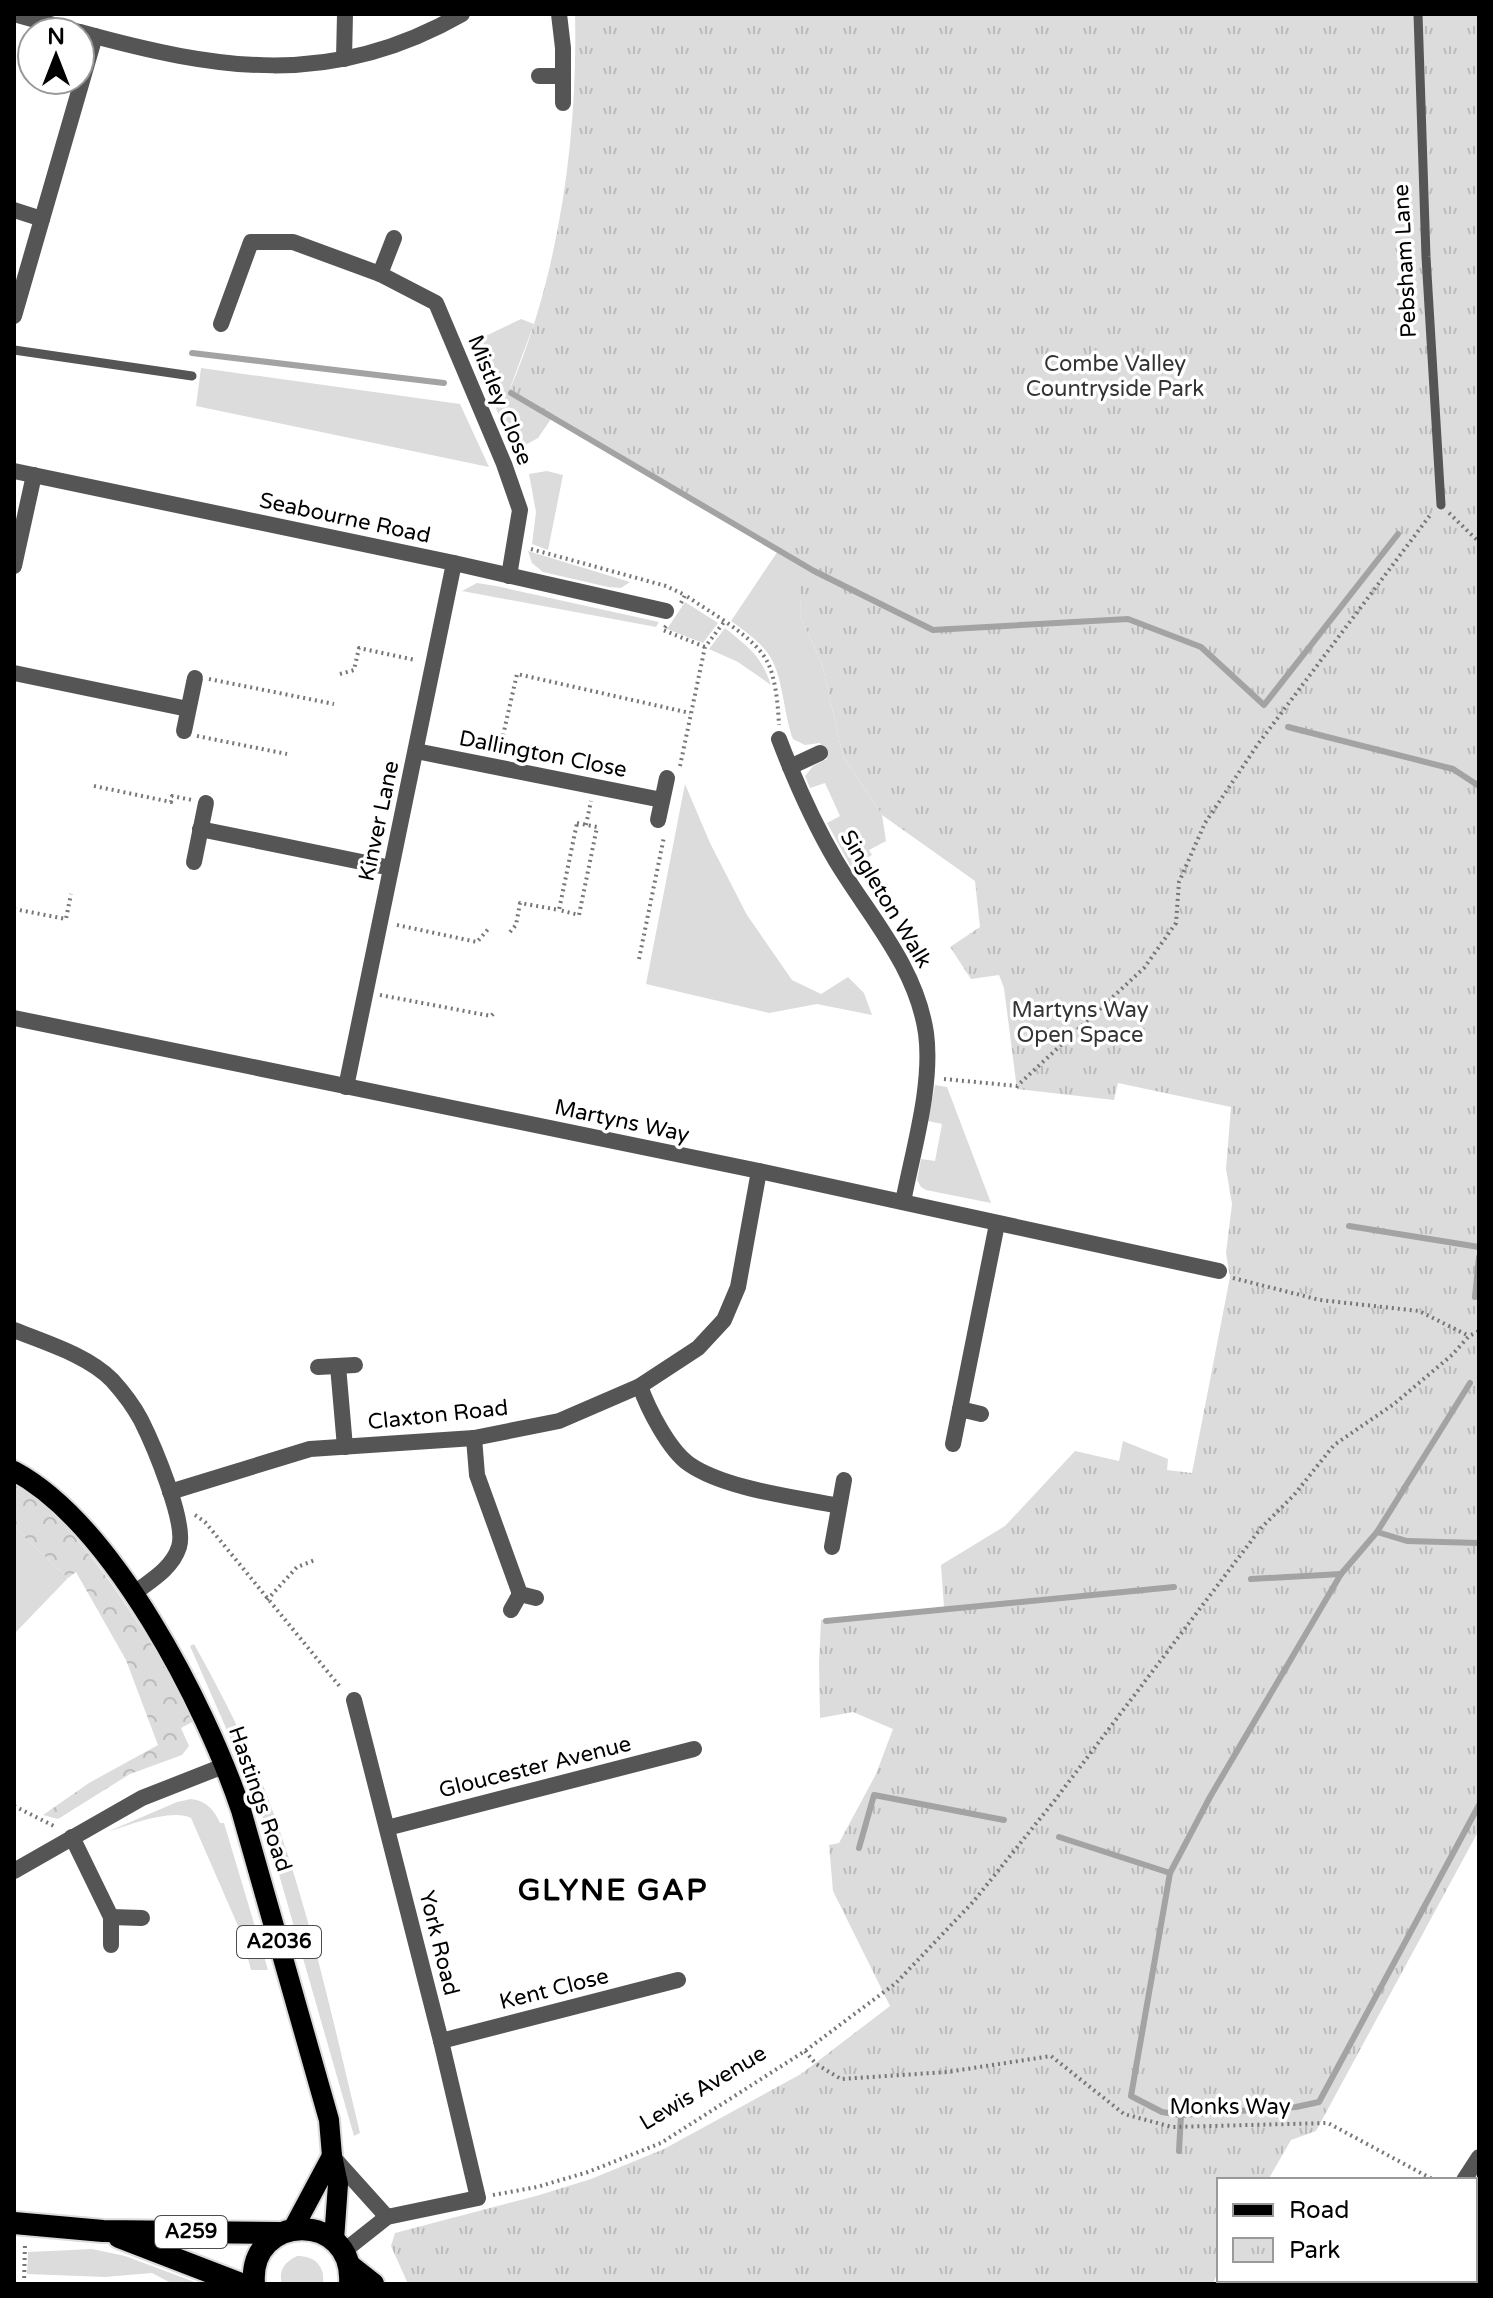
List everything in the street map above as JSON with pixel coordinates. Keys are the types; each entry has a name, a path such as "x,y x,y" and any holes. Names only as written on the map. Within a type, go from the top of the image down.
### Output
{"highway":[{"name":"A259","path":"14,2223 103,2231 287,2231"},
{"path":"254,2284 257,2257 267,2243 287,2231 315,2230 373,2284"},
{"name":"A259","path":"103,2231 241,2284"}],"main road":[{"name":"Hastings Road","path":"14,1471 28,1478 64,1508 100,1547 133,1594 184,1678 226,1765 329,2120 344,2260"},
{"path":"287,2231 332,2156"}],"street":[{"path":"344,59 345,14"},
{"path":"96,37 218,64 291,67 344,59 414,39 462,14"},
{"path":"559,14 563,48 563,103"},
{"path":"539,76 563,76"},
{"path":"14,316 42,219 71,96"},
{"path":"14,210 42,219"},
{"path":"380,274 394,238"},
{"name":"Mistley Close","path":"221,324 251,242 293,242 380,274 436,303 504,464 520,510 509,576"},
{"name":"Seabourne Road","path":"14,471 454,563 670,613"},
{"path":"14,566 34,475"},
{"name":"Kinver Lane","path":"346,1087 454,563"},
{"path":"14,673 188,709"},
{"path":"184,731 195,678"},
{"name":"Singleton Walk","path":"779,739 836,861 895,948 913,988 926,1032 926,1077 903,1202"},
{"name":"Dallington Close","path":"416,751 662,800"},
{"path":"790,767 820,753"},
{"path":"661,826 662,800 672,776"},
{"path":"194,862 200,829 197,801"},
{"path":"200,829 391,868"},
{"name":"Martyns Way","path":"14,1018 759,1171 1219,1271"},
{"name":"Claxton Road","path":"170,1492 310,1449 474,1438 559,1421 640,1386 698,1348 724,1320 738,1287 759,1171"},
{"path":"953,1444 997,1224"},
{"path":"14,1330 74,1355 111,1379 140,1417 170,1492 182,1536 179,1548 165,1570 133,1594"},
{"path":"318,1367 346,1366 345,1447"},
{"path":"640,1386 647,1406 687,1463 716,1479 839,1506"},
{"path":"960,1409 981,1414"},
{"path":"474,1438 477,1475 528,1596 511,1610"},
{"path":"832,1547 844,1480"},
{"name":"York Road","path":"354,1700 478,2198"},
{"name":"Gloucester Avenue","path":"387,1828 694,1749"},
{"path":"14,1871 142,1798 226,1765"},
{"path":"72,1837 111,1917 111,1945"},
{"path":"111,1917 142,1918"},
{"name":"Kent Close","path":"441,2041 678,1980"},
{"path":"332,2156 387,2217"},
{"path":"1465,2178 1479,2157"},
{"path":"344,2260 387,2217 478,2198"}],"lane":[{"name":"Pebsham Lane","path":"1418,14 1426,257 1441,505"},
{"path":"14,350 192,376"}],"path":[{"path":"926,1077 1017,1086 1144,968 1176,923 1179,882 1205,823 1258,744 1432,513 1441,505 1479,542"},
{"path":"514,544 666,586 724,622 753,644 768,662 776,693 779,739"},
{"path":"685,595 670,613 663,630 705,647"},
{"path":"672,776 705,647 724,622"},
{"path":"340,674 354,670 359,648 433,664"},
{"path":"503,736 517,674 690,713"},
{"path":"213,679 334,704"},
{"path":"184,731 192,736 287,754"},
{"path":"94,786 171,802 172,796 197,801"},
{"path":"586,825 594,787"},
{"path":"510,932 516,925 520,903 579,915 597,827 577,823 559,910"},
{"path":"639,959 661,826"},
{"path":"14,909 66,919 71,894"},
{"path":"380,921 477,942 490,927"},
{"path":"366,992 491,1016 495,1012"},
{"path":"1219,1271 1230,1277 1320,1300 1419,1311 1469,1336"},
{"name":"Lewis Avenue","path":"478,2198 537,2187 588,2172 661,2143 805,2051 896,1983 973,1902 1055,1800 1261,1528 1294,1495 1334,1445 1394,1404 1469,1336 1479,1331"},
{"path":"170,1492 205,1522 335,1683 354,1700"},
{"path":"267,1600 297,1567 315,1560"},
{"path":"14,1806 72,1837"},
{"name":"Monks Way","path":"805,2051 816,2064 841,2079 947,2072 1051,2056 1124,2114 1172,2127 1328,2123 1430,2178"},
{"path":"24,2284 25,2252"}],"green space":[{"name":"Combe Valley Countryside Park","path":"575,14 1479,14 1479,1830 1316,2131 1291,2140 1269,2178 1217,2178 1217,2274 1213,2284 408,2284 391,2246 395,2233 591,2179 664,2149 801,2074 890,2006 833,1891 829,1845 839,1843 876,1774 893,1729 853,1712 820,1718 821,1620 944,1607 941,1565 1005,1526 1075,1451 1119,1461 1123,1441 1168,1459 1167,1470 1192,1473 1230,1277 1226,1253 1232,1204 1226,1169 1231,1107 1118,1083 1114,1100 1017,1089 1004,988 999,975 971,979 950,947 980,927 975,881 882,815 843,756 822,664 800,616 802,561 510,389 527,345 553,253 569,157"},
{"path":"521,319 534,324 510,388 555,413 538,438 514,451 469,344"},
{"path":"201,368 460,404 489,467 196,406"},
{"path":"547,471 563,475 548,550 532,544 536,512 529,474"},
{"path":"780,548 803,561 800,616 822,664 843,756 882,815 886,841 869,850 872,855 851,867 827,823 840,816 825,783 810,788 805,776 813,766 827,759 820,743 805,745 793,739 772,660 759,643 731,621"},
{"path":"528,551 630,582 621,588 608,587 543,572 532,563"},
{"path":"477,583 659,622 656,627 462,591"},
{"path":"685,602 718,623 703,643 667,629"},
{"path":"725,628 758,659 771,685 738,662 709,649"},
{"path":"685,784 710,843 747,915 792,980 821,994 848,977 864,993 872,1015 817,1004 769,1013 646,984"},
{"path":"935,1085 947,1087 991,1203 926,1190 917,1180 921,1159 935,1161 942,1124 928,1121"},
{"path":"14,1483 67,1528 92,1558 139,1625 196,1720 181,1728 189,1746 182,1755 130,1774 58,1819 43,1815 89,1783 158,1745 126,1660 76,1572 68,1578 14,1527"},
{"path":"14,1527 68,1578 14,1634"},
{"path":"194,1644 243,1739 283,1839 340,2049 360,2133 354,2136 258,1801 190,1646"},
{"path":"191,1799 206,1804 220,1823 224,1823 268,1970 251,1970 242,1935 191,1818 161,1816 107,1832"},
{"path":"92,2249 125,2256 200,2284 173,2284 152,2273 105,2277 27,2274 28,2252"},
{"path":"297,2256 318,2263 323,2284 282,2284 284,2267"}],"waterway":[{"path":"192,353 444,383"},
{"path":"511,393 814,571 933,630 1128,619 1201,647 1264,705 1398,534"},
{"path":"1288,727 1453,769 1479,786"},
{"path":"1349,1226 1479,1247"},
{"path":"1475,1297 1479,1257"},
{"path":"1179,2151 1181,2115 1162,2112 1131,2096 1170,1873 1210,1797 1341,1574 1377,1532 1470,1383"},
{"path":"1377,1532 1407,1541 1479,1543"},
{"path":"1251,1579 1341,1574"},
{"path":"826,1621 1174,1587"},
{"path":"859,1848 874,1795 1004,1820"},
{"path":"1181,2115 1296,2107 1319,2102 1479,1805"},
{"path":"1059,1837 1170,1873"}],"district":[{"name":"GLYNE GAP","path":"613,1890"}],"park label":[{"name":"Martyns Way Open Space","path":"1080,1022"}]}
